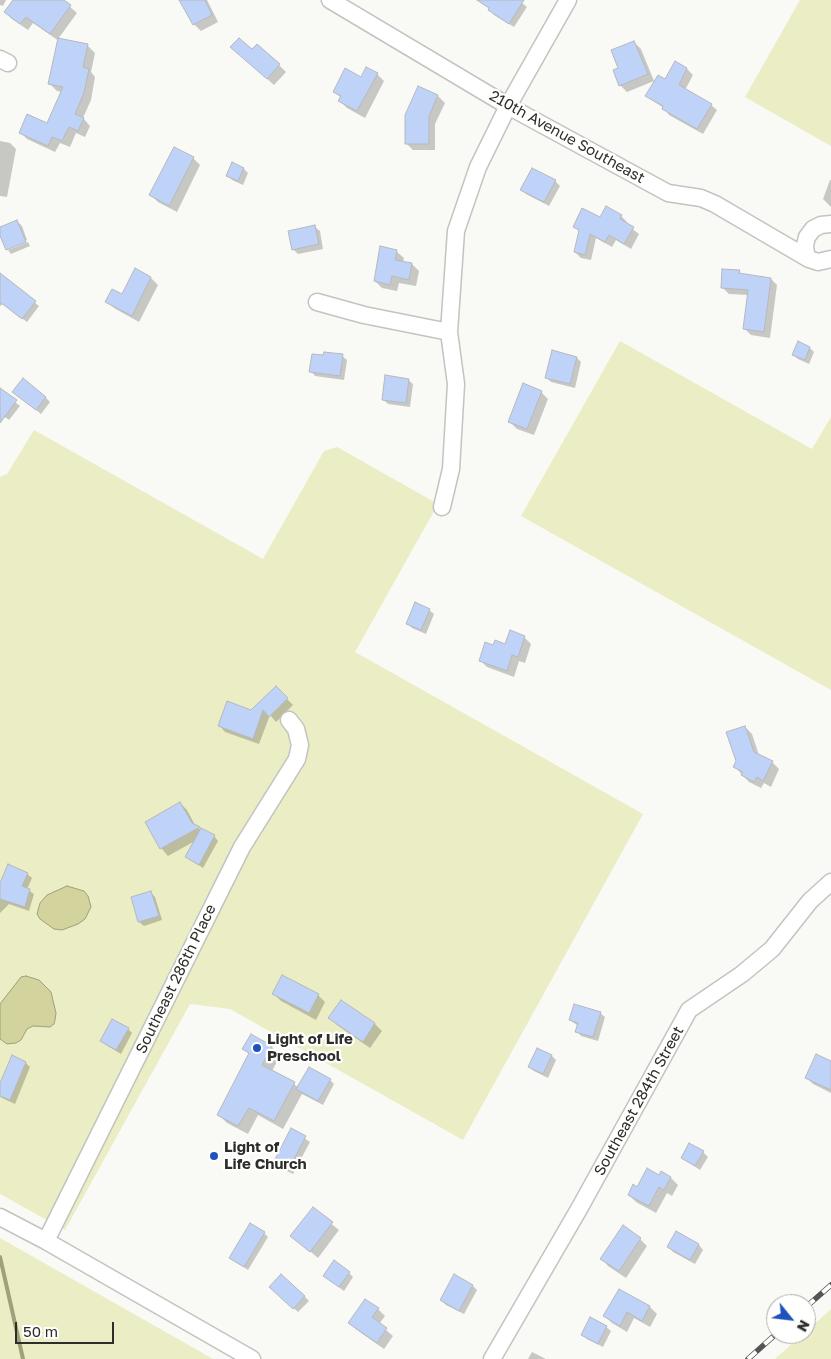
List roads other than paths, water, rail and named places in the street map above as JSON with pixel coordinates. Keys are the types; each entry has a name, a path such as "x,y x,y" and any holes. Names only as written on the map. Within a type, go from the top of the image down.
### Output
{"street":[{"name":"210th Avenue Southeast","path":"330,0 508,106 668,193 701,198 715,204 809,260"},
{"path":"442,507 452,469 456,384 450,332 456,231 478,167 508,106 568,0"},
{"path":"831,224 821,225 813,229 807,237 805,245 809,260 818,262 831,258"},
{"path":"316,302 364,315 450,332"},
{"name":"Southeast 286th Place","path":"46,1241 242,847 297,759 300,745 296,728 289,720"},
{"name":"Southeast 284th Street","path":"492,1359 579,1209 690,1010 742,974 772,949 810,901 831,882"},
{"path":"0,1217 46,1241 252,1359"}],"waterway":[{"path":"0,1257 23,1359"}],"railway":[{"path":"816,1298 831,1285"},
{"path":"748,1359 766,1343"}],"place":[{"name":"Light of Life Preschool","path":"257,1048"},
{"name":"Light of Life Church","path":"214,1156"}]}
